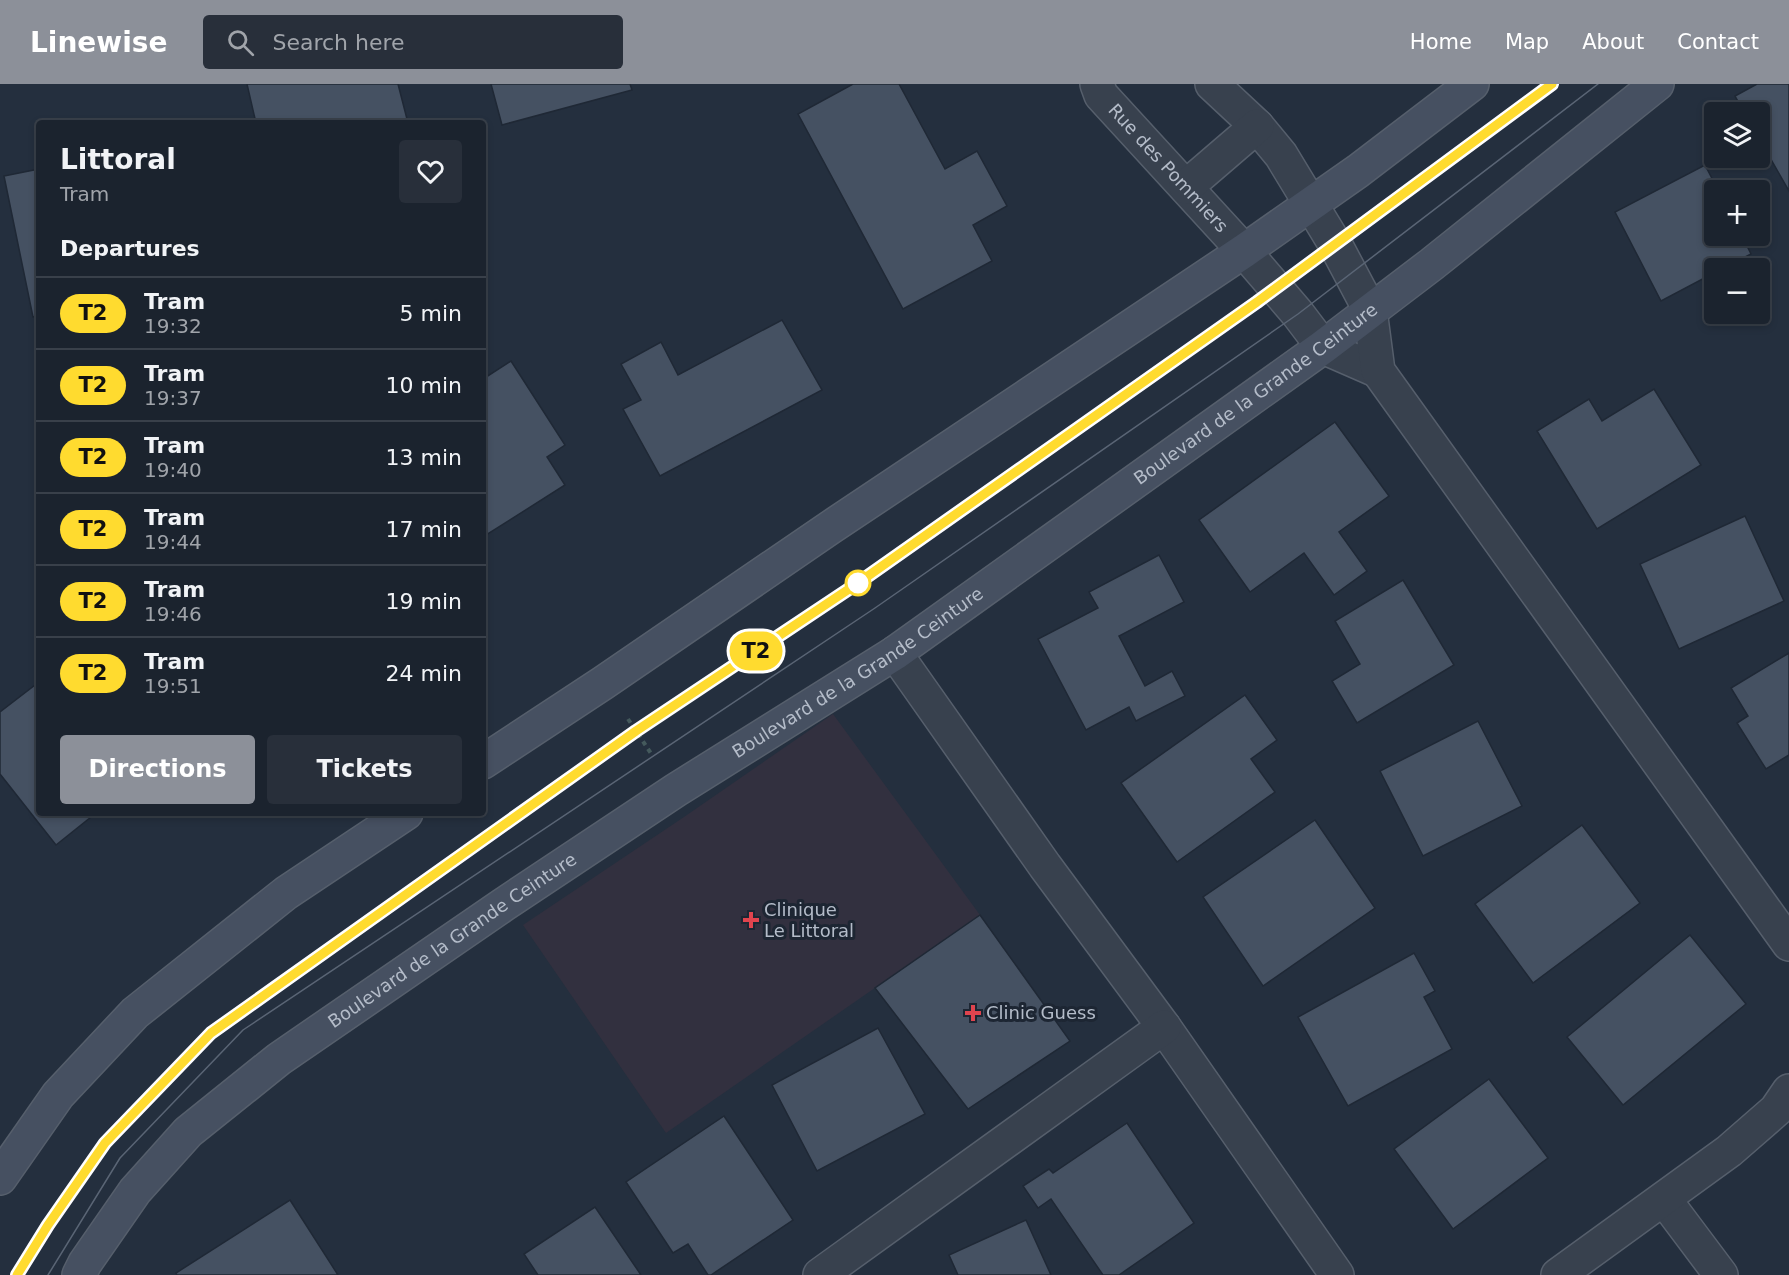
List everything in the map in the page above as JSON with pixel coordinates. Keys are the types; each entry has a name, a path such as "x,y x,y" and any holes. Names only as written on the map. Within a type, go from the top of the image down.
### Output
{"main road":[{"path":"486,760 603,683 840,520 1244,251 1358,171 1472,84"},
{"name":"Boulevard de la Grande Ceinture","path":"79,1275 135,1191 188,1132 289,1052 676,790 895,653 1323,347 1432,264 1657,84"},
{"path":"0,1178 58,1095 135,1013 286,893 402,816"}],"street":[{"name":"Rue des Pommiers","path":"1097,84 1101,94 1244,251 1323,347"},
{"path":"1212,84 1257,126 1281,155 1335,244 1370,310 1378,371 1789,944"},
{"path":"1186,188 1257,126"},
{"path":"1323,347 1378,371"},
{"path":"895,653 1045,866 1164,1027 1337,1275"},
{"path":"820,1275 1164,1027"},
{"path":"1558,1275 1729,1151 1776,1110 1789,1091"},
{"path":"1664,1199 1721,1275"}],"path":[{"path":"603,683 676,790"}],"shaded area":[{"name":"Clinique Le Littoral","path":"833,714 980,915 666,1133 523,925"}],"building":[{"path":"247,84 398,84 407,120 255,120"},
{"path":"491,84 630,84 632,90 502,125"},
{"path":"853,84 899,84 945,169 977,151 1007,206 973,225 992,261 903,309 798,114"},
{"path":"1757,84 1789,84 1789,191 1770,158 1770,102 1738,102 1735,96"},
{"path":"1704,166 1713,180 1704,180 1704,246 1747,246 1751,254 1743,258 1704,258 1704,278 1661,301 1615,212"},
{"path":"36,170 36,316 33,317 4,176"},
{"path":"782,320 822,390 660,476 623,409 641,400 621,364 661,342 678,375"},
{"path":"511,361 565,445 547,457 565,485 486,535 486,377"},
{"path":"1654,389 1701,465 1597,529 1537,431 1589,399 1602,421"},
{"path":"1335,422 1389,496 1339,532 1367,571 1334,595 1304,553 1250,592 1199,520"},
{"path":"1745,516 1784,601 1679,649 1640,564"},
{"path":"1159,555 1184,602 1119,636 1145,686 1172,671 1185,696 1136,721 1129,707 1086,730 1038,639 1098,608 1089,592"},
{"path":"1403,580 1454,665 1357,723 1332,681 1360,664 1335,621"},
{"path":"1789,653 1789,755 1766,769 1737,723 1748,716 1731,688"},
{"path":"36,684 36,816 92,816 56,845 0,774 0,712"},
{"path":"1245,695 1277,740 1251,759 1275,792 1177,862 1121,783"},
{"path":"1478,721 1522,806 1423,856 1380,771"},
{"path":"1315,820 1375,908 1263,986 1203,897"},
{"path":"1582,825 1640,903 1533,983 1475,904"},
{"path":"980,915 1070,1041 968,1109 875,988"},
{"path":"1690,935 1746,1004 1623,1105 1567,1037"},
{"path":"1414,953 1435,991 1424,997 1452,1049 1348,1106 1298,1017"},
{"path":"878,1028 925,1114 817,1171 772,1085"},
{"path":"1489,1079 1548,1158 1453,1229 1394,1149"},
{"path":"724,1116 793,1220 708,1275 688,1244 673,1253 626,1182"},
{"path":"1127,1123 1194,1223 1119,1275 1103,1275 1051,1199 1038,1208 1023,1186 1049,1169 1053,1173"},
{"path":"290,1200 338,1275 177,1275 176,1273"},
{"path":"595,1207 641,1275 538,1275 524,1254"},
{"path":"1026,1220 1051,1275 958,1275 949,1255"}],"tram line":[{"path":"17,1275 48,1225 106,1143 211,1033 636,731 858,583 1276,288 1552,84"},
{"name":"T2","path":"17,1275 48,1225 105,1143 211,1033 636,731 858,583 1257,302 1552,84"},
{"path":"48,1275 120,1158 243,1030 875,608 1298,314 1598,84"}],"place":[{"name":"Clinique Le Littoral","path":"751,920"},
{"name":"Clinic Guess","path":"973,1013"}]}
